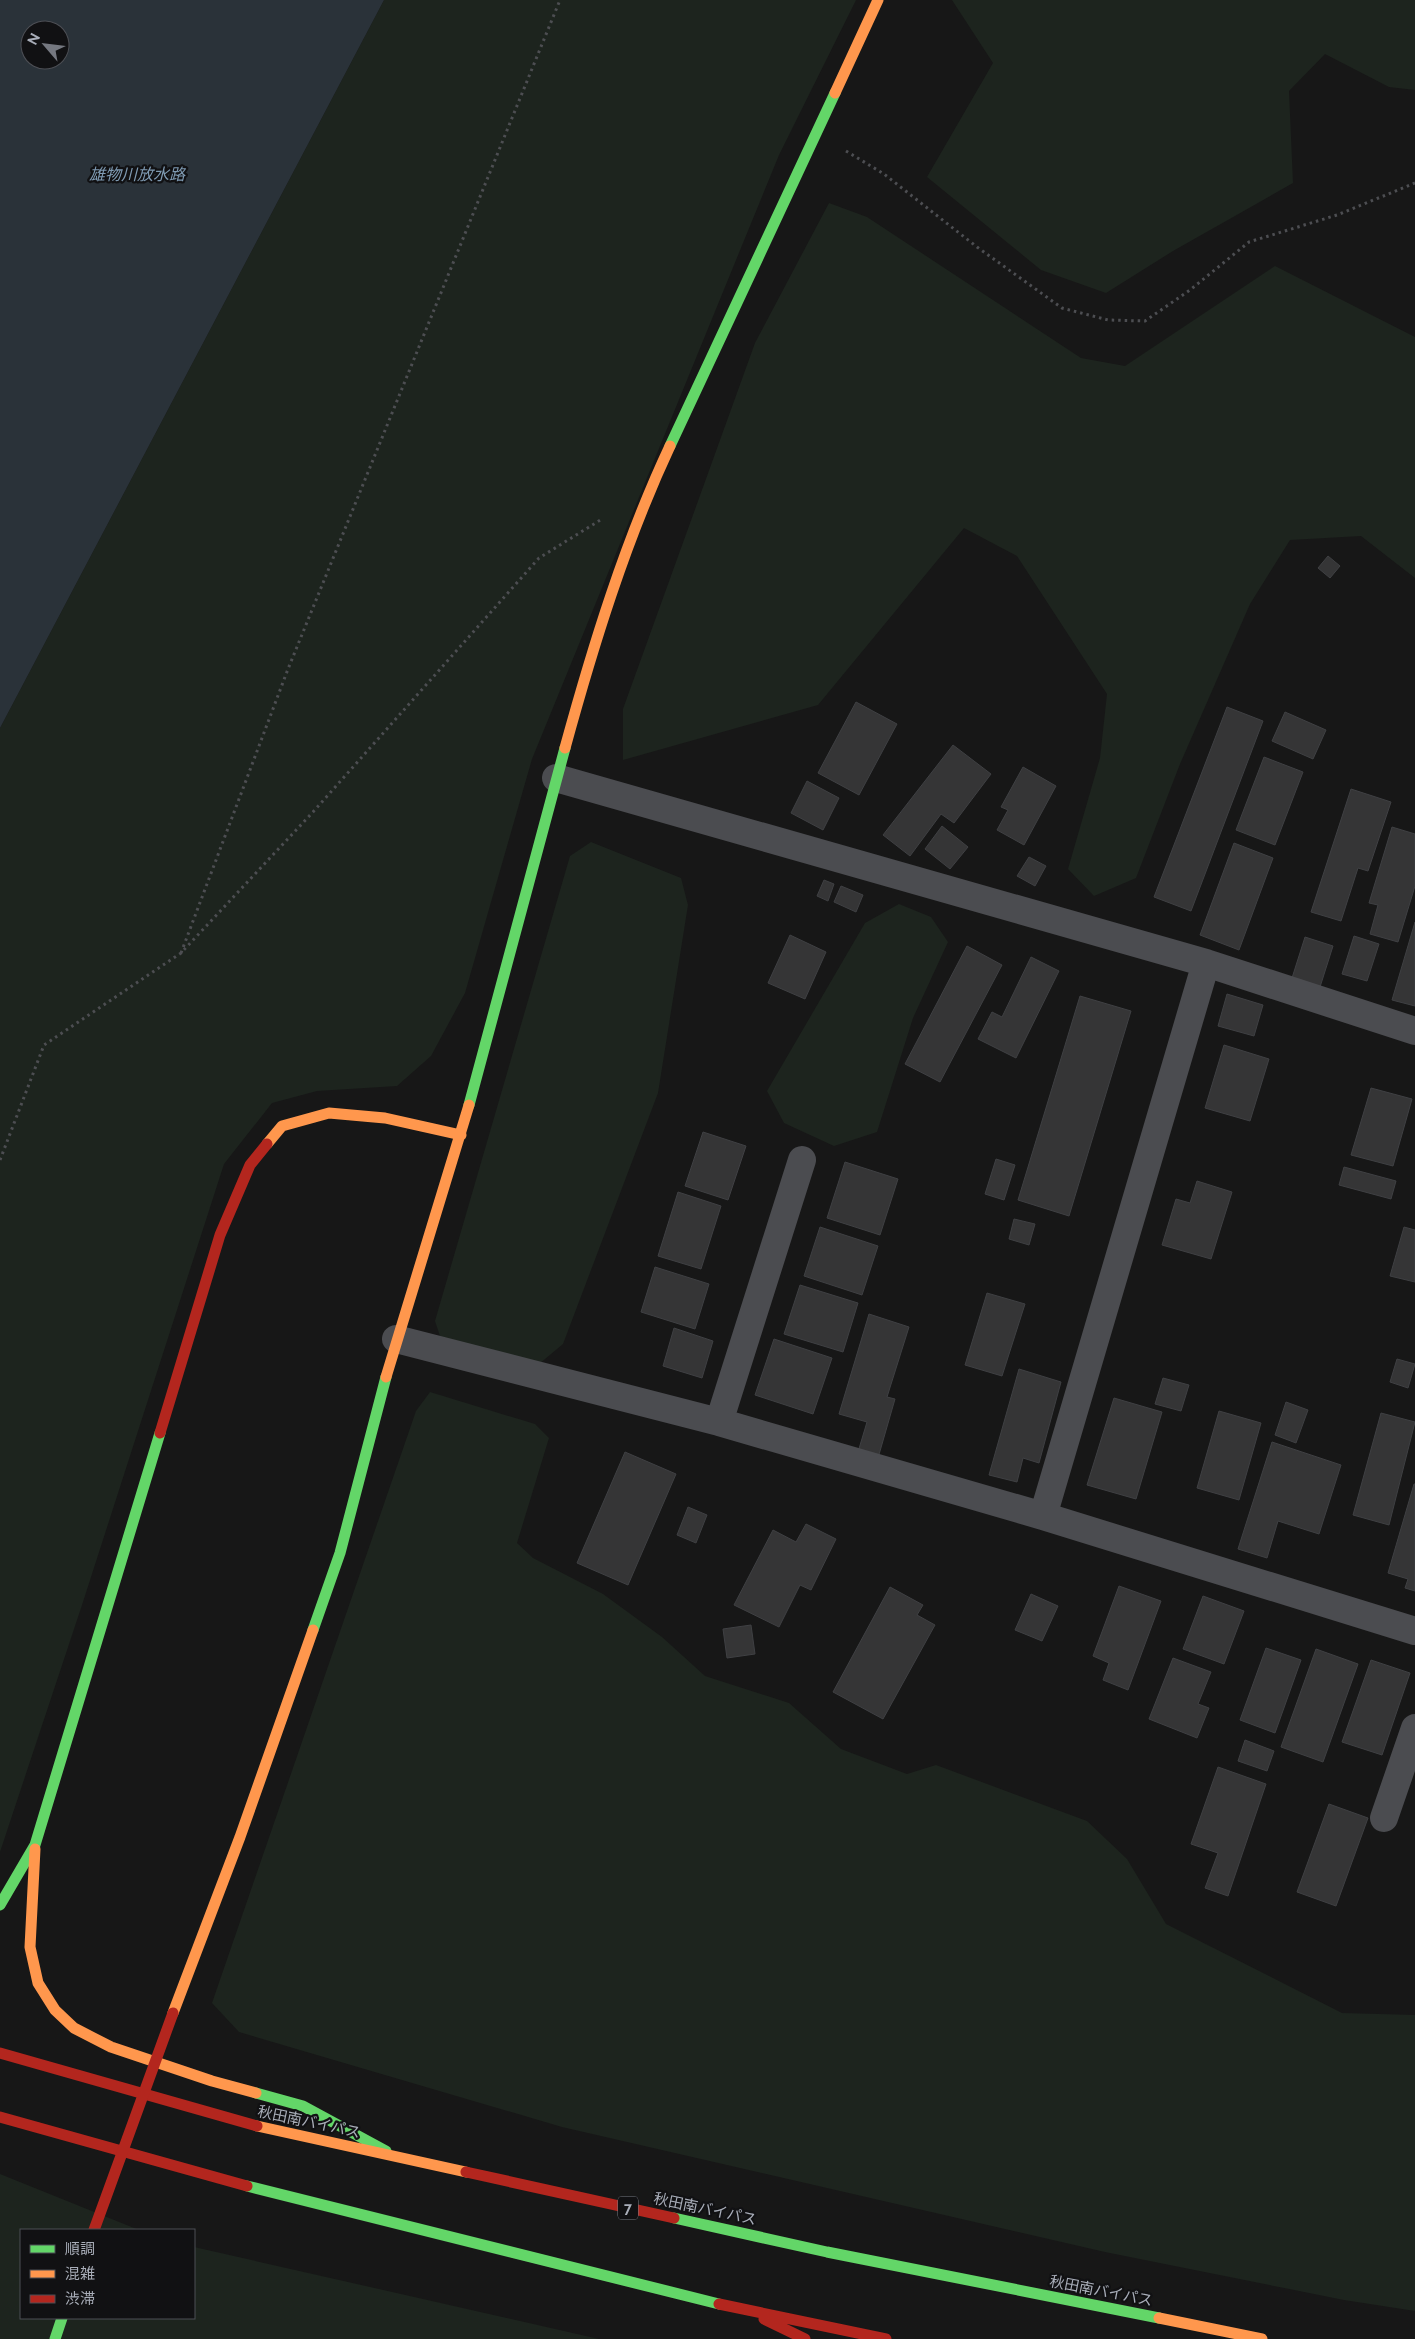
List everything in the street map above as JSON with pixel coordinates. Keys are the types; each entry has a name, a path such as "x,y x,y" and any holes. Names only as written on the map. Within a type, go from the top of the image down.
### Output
{"main road":[{"path":"94,2229 240,1837 340,1553 396,1338 461,1135 590,658 649,490 878,0"},
{"path":"0,1905 35,1845 220,1235 250,1166 282,1126 329,1113 385,1118 461,1135"},
{"path":"35,1845 30,1947 38,1984 55,2010 74,2028 111,2047 212,2082 303,2106 395,2156"},
{"name":"秋田南バイパス","path":"0,2053 243,2123 827,2252 1262,2339"},
{"path":"0,2117 201,2175 747,2311 886,2339"},
{"path":"747,2311 805,2339"},
{"path":"55,2339 62,2319"}],"street":[{"path":"556,778 1206,964 1415,1031"},
{"path":"1043,1516 1206,964"},
{"path":"719,1422 802,1160"},
{"path":"396,1338 719,1422 1043,1516 1415,1631"},
{"path":"1384,1818 1415,1728"}],"path":[{"path":"181,953 288,669 560,0"},
{"path":"815,133 884,174 976,247 1062,308 1108,320 1145,321 1190,290 1249,242 1337,216 1415,183"},
{"path":"0,1160 44,1045 181,953 313,812 539,558 649,490"}],"shaded area":[{"path":"384,0 856,0 779,155 532,759 465,993 431,1056 397,1086 317,1091 272,1103 224,1164 82,1605 0,1852 0,728"},
{"path":"952,0 1415,0 1415,90 1389,87 1325,54 1289,91 1293,183 1173,251 1106,293 1041,270 927,177 993,63"},
{"path":"829,203 867,217 1081,358 1125,366 1275,266 1415,337 1415,578 1361,536 1290,540 1250,604 1180,764 1136,878 1094,896 1068,869 1100,758 1107,694 1017,556 964,528 818,705 623,760 623,709 755,343"},
{"path":"591,842 681,878 688,905 658,1093 563,1344 539,1364 443,1345 435,1321 570,856"},
{"path":"899,904 931,917 948,942 913,1018 877,1132 834,1146 784,1123 767,1091 865,923"},
{"path":"430,1392 535,1424 549,1438 517,1543 533,1558 603,1594 662,1637 705,1676 789,1703 841,1749 907,1774 936,1765 1087,1821 1127,1859 1166,1924 1342,2013 1415,2015 1415,2311 1344,2300 1105,2252 562,2127 239,2032 212,2003 416,1411"},
{"path":"0,2174 137,2229 20,2229 20,2319 195,2319 195,2247 599,2339 0,2339"}],"water":[{"name":"雄物川放水路","path":"0,0 384,0 0,728"}],"building":[{"path":"1328,556 1340,566 1330,578 1318,568"},
{"path":"856,702 897,724 859,795 818,773"},
{"path":"1227,707 1263,721 1191,911 1154,897"},
{"path":"1285,712 1326,730 1313,759 1272,741"},
{"path":"953,745 991,774 954,823 941,814 910,856 883,835"},
{"path":"1264,757 1303,772 1275,845 1236,830"},
{"path":"1023,767 1056,786 1024,845 997,830 1008,810 1001,807"},
{"path":"807,781 839,798 823,830 791,813"},
{"path":"1351,789 1391,802 1368,871 1358,868 1341,921 1311,912"},
{"path":"942,826 968,847 950,869 925,849"},
{"path":"1392,827 1415,834 1415,886 1398,942 1370,934 1378,905 1369,903"},
{"path":"1234,843 1273,858 1239,950 1200,935"},
{"path":"1029,857 1046,866 1035,886 1017,876"},
{"path":"824,880 834,884 828,901 817,896"},
{"path":"841,886 863,895 856,912 834,902"},
{"path":"1415,922 1415,1006 1392,1000"},
{"path":"790,935 826,952 805,999 768,983"},
{"path":"1354,936 1379,944 1367,981 1342,974"},
{"path":"1305,937 1333,946 1320,987 1292,978"},
{"path":"967,946 1002,965 940,1082 905,1064"},
{"path":"1031,957 1059,971 1016,1058 978,1039 992,1012 1002,1017"},
{"path":"1227,994 1263,1005 1254,1036 1218,1026"},
{"path":"1080,996 1131,1011 1069,1216 1018,1200"},
{"path":"1224,1045 1269,1059 1250,1121 1205,1108"},
{"path":"1371,1088 1412,1099 1393,1166 1351,1155"},
{"path":"703,1132 746,1146 728,1200 685,1186"},
{"path":"996,1159 1015,1165 1004,1200 985,1194"},
{"path":"845,1162 898,1179 880,1235 827,1218"},
{"path":"1344,1167 1396,1181 1391,1199 1339,1185"},
{"path":"1197,1181 1232,1192 1211,1259 1162,1245 1176,1199 1190,1203"},
{"path":"678,1192 721,1206 701,1269 658,1256"},
{"path":"1014,1219 1035,1224 1029,1245 1009,1239"},
{"path":"820,1227 878,1246 862,1295 804,1276"},
{"path":"1404,1227 1415,1230 1415,1282 1390,1276"},
{"path":"655,1267 709,1284 695,1329 641,1312"},
{"path":"800,1285 858,1303 843,1352 784,1334"},
{"path":"987,1293 1025,1304 1002,1376 965,1365"},
{"path":"869,1314 909,1327 887,1397 895,1399 878,1458 858,1452 867,1422 839,1414"},
{"path":"674,1328 713,1341 702,1378 663,1366"},
{"path":"774,1339 832,1358 813,1414 755,1395"},
{"path":"1397,1359 1415,1364 1408,1388 1390,1382"},
{"path":"1019,1369 1061,1382 1039,1463 1023,1458 1017,1482 989,1475"},
{"path":"1163,1378 1189,1385 1181,1411 1155,1404"},
{"path":"1114,1398 1162,1412 1136,1499 1087,1485"},
{"path":"1286,1402 1308,1410 1296,1443 1275,1435"},
{"path":"1219,1411 1261,1423 1239,1500 1197,1488"},
{"path":"1381,1413 1415,1422 1389,1525 1353,1515"},
{"path":"1272,1442 1341,1465 1319,1534 1278,1521 1267,1558 1238,1549"},
{"path":"625,1452 676,1474 628,1585 577,1563"},
{"path":"1414,1484 1415,1591 1405,1588 1408,1579 1388,1573"},
{"path":"688,1507 707,1515 696,1543 677,1535"},
{"path":"806,1524 836,1539 811,1590 800,1585 779,1627 734,1605 773,1530 796,1542"},
{"path":"1119,1586 1161,1601 1128,1690 1103,1680 1109,1663 1093,1656"},
{"path":"890,1587 923,1605 917,1615 935,1625 883,1719 833,1692"},
{"path":"1031,1594 1058,1606 1042,1641 1015,1630"},
{"path":"1203,1596 1244,1611 1224,1664 1183,1649"},
{"path":"751,1625 755,1654 727,1658 723,1629"},
{"path":"1266,1648 1301,1660 1275,1733 1240,1720"},
{"path":"1316,1649 1358,1664 1323,1762 1281,1747"},
{"path":"1173,1658 1211,1672 1198,1704 1209,1708 1197,1738 1149,1719"},
{"path":"1371,1660 1410,1673 1382,1755 1342,1742"},
{"path":"1245,1740 1274,1751 1267,1771 1238,1761"},
{"path":"1218,1767 1266,1784 1228,1896 1205,1888 1218,1853 1191,1844"},
{"path":"1329,1804 1368,1818 1336,1906 1297,1892"}],"traffic: fast":[{"path":"670,446 835,93"},
{"path":"469,1105 565,748"},
{"path":"313,1630 340,1553 386,1377"},
{"path":"0,1905 35,1845 160,1433"},
{"path":"256,2093 303,2106 386,2151"},
{"path":"247,2186 719,2304"},
{"path":"674,2218 827,2252 1159,2318"},
{"path":"55,2339 62,2319"}],"traffic: slow":[{"path":"835,93 878,0"},
{"path":"565,748 587,671 624,557 670,446"},
{"path":"386,1377 469,1105"},
{"path":"267,1144 282,1126 329,1113 385,1118 461,1135"},
{"path":"173,2013 240,1837 313,1630"},
{"path":"35,1849 30,1947 38,1983 55,2010 74,2028 111,2047 212,2081 256,2093"},
{"path":"257,2126 466,2172"},
{"path":"1159,2318 1262,2339"}],"traffic: jam":[{"path":"160,1433 220,1235 250,1165 267,1144"},
{"path":"94,2229 173,2013"},
{"path":"0,2053 257,2126"},
{"path":"0,2117 247,2186"},
{"path":"466,2172 674,2218"},
{"path":"719,2304 886,2339"},
{"path":"764,2319 805,2339"}]}
